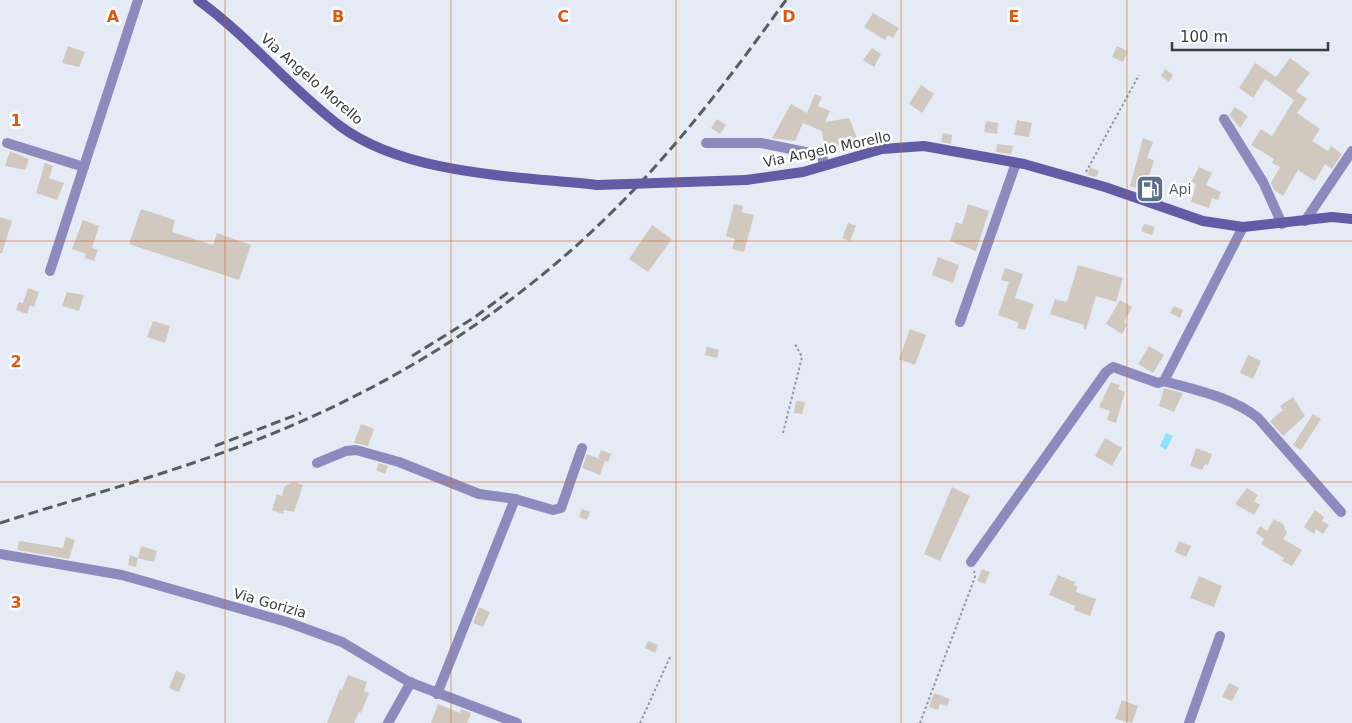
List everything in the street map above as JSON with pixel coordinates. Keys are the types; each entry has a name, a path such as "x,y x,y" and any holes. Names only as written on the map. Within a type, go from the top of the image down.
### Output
{"street":[{"path":"50,271 138,0"},
{"name":"Via Angelo Morello","path":"198,0 236,31 340,126 378,148 404,158 438,165 597,185 746,180 803,172 882,149 924,146 1016,163 1081,180 1204,221 1243,227 1332,217 1352,219"},
{"path":"1224,119 1262,182 1282,224"},
{"path":"7,143 84,167"},
{"path":"706,143 761,143 820,155 823,158 824,166"},
{"path":"1305,220 1352,151"},
{"path":"960,322 1016,163"},
{"path":"1164,381 1243,227"},
{"path":"971,562 1106,372 1113,367 1158,382 1164,381 1190,387 1249,410 1341,512"},
{"path":"317,463 346,451 356,450 399,462 479,494 515,498 553,510 561,508 582,448"},
{"path":"437,694 515,498"},
{"name":"Via Gorizia","path":"0,554 122,575 288,622 342,642 411,682 437,694 517,723"},
{"path":"1188,723 1220,636"},
{"path":"388,723 411,682"}],"path":[{"path":"1081,180 1139,75"},
{"path":"783,433 802,357 796,344"},
{"path":"920,723 975,577 971,562"},
{"path":"640,723 671,655"}],"water":[{"path":"1166,433 1173,436 1166,450 1160,446"}],"building":[{"path":"873,13 899,28 893,38 888,35 885,40 864,27"},
{"path":"68,46 85,52 79,67 62,63"},
{"path":"1117,46 1128,51 1123,62 1112,57"},
{"path":"872,48 881,54 874,67 863,60"},
{"path":"1290,58 1310,73 1296,91 1307,99 1297,113 1320,129 1312,141 1328,151 1331,146 1342,154 1332,169 1325,164 1315,181 1298,170 1283,196 1274,190 1271,183 1280,167 1272,163 1274,159 1251,145 1261,129 1272,136 1294,100 1265,79 1253,98 1239,88 1255,63 1276,77"},
{"path":"1165,69 1173,75 1169,82 1161,76"},
{"path":"921,85 934,94 922,113 909,104"},
{"path":"815,94 822,97 818,106 830,111 825,122 849,118 859,143 824,146 822,131 803,123 795,141 772,138 791,104 807,113"},
{"path":"1235,107 1248,116 1240,128 1229,115"},
{"path":"717,119 726,125 720,134 711,128"},
{"path":"1017,120 1032,123 1029,137 1014,135"},
{"path":"986,121 998,123 997,134 984,132"},
{"path":"943,133 952,135 951,144 941,142"},
{"path":"1143,138 1153,142 1147,158 1154,160 1145,190 1130,186"},
{"path":"997,144 1013,146 1011,154 996,152"},
{"path":"10,151 29,159 25,170 5,166"},
{"path":"45,163 53,166 49,178 64,183 57,200 36,193"},
{"path":"1090,167 1099,171 1096,177 1087,175"},
{"path":"1199,167 1212,173 1206,185 1221,192 1218,200 1212,198 1209,208 1191,202 1196,184 1191,182"},
{"path":"734,204 743,206 742,212 754,215 744,252 732,249 735,239 726,236"},
{"path":"968,204 989,211 976,251 950,241 956,222 962,224"},
{"path":"141,209 175,220 172,232 213,245 217,233 251,245 239,280 129,244"},
{"path":"0,217 12,221 2,253 0,253"},
{"path":"83,220 99,226 92,248 98,250 94,261 85,258 86,254 72,249"},
{"path":"848,223 856,226 850,241 842,238"},
{"path":"1144,224 1155,227 1152,235 1141,231"},
{"path":"652,225 672,239 648,272 629,259"},
{"path":"938,257 959,265 953,283 932,275"},
{"path":"1078,265 1123,278 1116,302 1096,296 1086,329 1084,329 1084,325 1050,314 1055,299 1067,302"},
{"path":"1005,268 1023,274 1015,298 1034,304 1025,330 1017,328 1019,323 998,315 1009,282 1001,280"},
{"path":"28,288 39,292 34,307 30,305 27,314 16,310 19,302 23,303"},
{"path":"67,292 84,295 79,311 62,306"},
{"path":"1120,300 1132,307 1124,322 1127,325 1122,334 1106,324"},
{"path":"1174,306 1183,310 1180,318 1170,313"},
{"path":"153,321 170,326 165,343 147,337"},
{"path":"910,329 926,335 915,365 899,359"},
{"path":"1149,346 1164,355 1153,373 1138,364"},
{"path":"707,347 719,350 717,358 705,355"},
{"path":"1248,355 1261,361 1253,379 1240,373"},
{"path":"1111,382 1120,385 1118,389 1125,392 1116,423 1107,420 1110,411 1099,407"},
{"path":"1164,388 1183,393 1174,412 1159,406"},
{"path":"1293,397 1305,416 1283,436 1270,421 1283,410 1280,406"},
{"path":"796,401 805,402 802,414 794,413"},
{"path":"1313,414 1321,419 1301,450 1293,445"},
{"path":"361,424 374,429 368,446 354,443"},
{"path":"1105,438 1122,448 1112,466 1095,456"},
{"path":"1196,448 1212,454 1208,465 1205,464 1202,470 1190,466"},
{"path":"601,450 611,454 608,462 598,458"},
{"path":"587,454 605,461 600,475 582,468"},
{"path":"379,463 388,466 385,474 376,470"},
{"path":"293,482 303,485 294,512 284,510 283,514 272,510 277,494 282,496 284,487"},
{"path":"952,487 970,496 940,561 924,554"},
{"path":"1247,488 1258,495 1254,501 1260,505 1254,515 1235,504"},
{"path":"582,509 590,512 587,520 579,517"},
{"path":"1315,510 1324,517 1322,521 1329,525 1323,534 1316,529 1314,534 1304,527"},
{"path":"1274,519 1283,524 1287,533 1283,539 1302,550 1292,566 1282,561 1284,558 1261,544 1264,539 1256,533 1260,526 1267,531"},
{"path":"66,537 75,540 69,559 17,550 19,541 63,548"},
{"path":"1179,541 1191,546 1186,557 1175,552"},
{"path":"141,546 157,551 154,562 138,558"},
{"path":"130,555 138,558 136,567 128,565"},
{"path":"982,569 990,572 985,584 977,581"},
{"path":"1058,575 1075,582 1074,585 1078,587 1076,592 1096,599 1090,616 1074,610 1075,606 1049,595"},
{"path":"1199,576 1222,586 1214,607 1190,598"},
{"path":"479,607 490,612 483,627 473,623"},
{"path":"648,641 658,645 655,653 645,648"},
{"path":"176,671 186,675 179,692 169,688"},
{"path":"348,675 367,682 364,691 369,693 361,713 359,712 354,723 327,723 340,689 342,690"},
{"path":"1229,683 1239,688 1232,701 1222,697"},
{"path":"934,693 950,699 947,706 940,704 938,710 929,707"},
{"path":"1122,700 1138,706 1132,723 1115,719"},
{"path":"438,704 460,713 461,709 471,713 467,723 431,723"}],"railway":[{"path":"0,523 166,472 264,437 360,393 407,368 452,340 538,278 617,207 663,158 706,107 786,0"},
{"path":"412,356 475,317 510,291"},
{"path":"215,446 301,413"}],"place":[{"name":"Api","path":"1150,189"}]}
